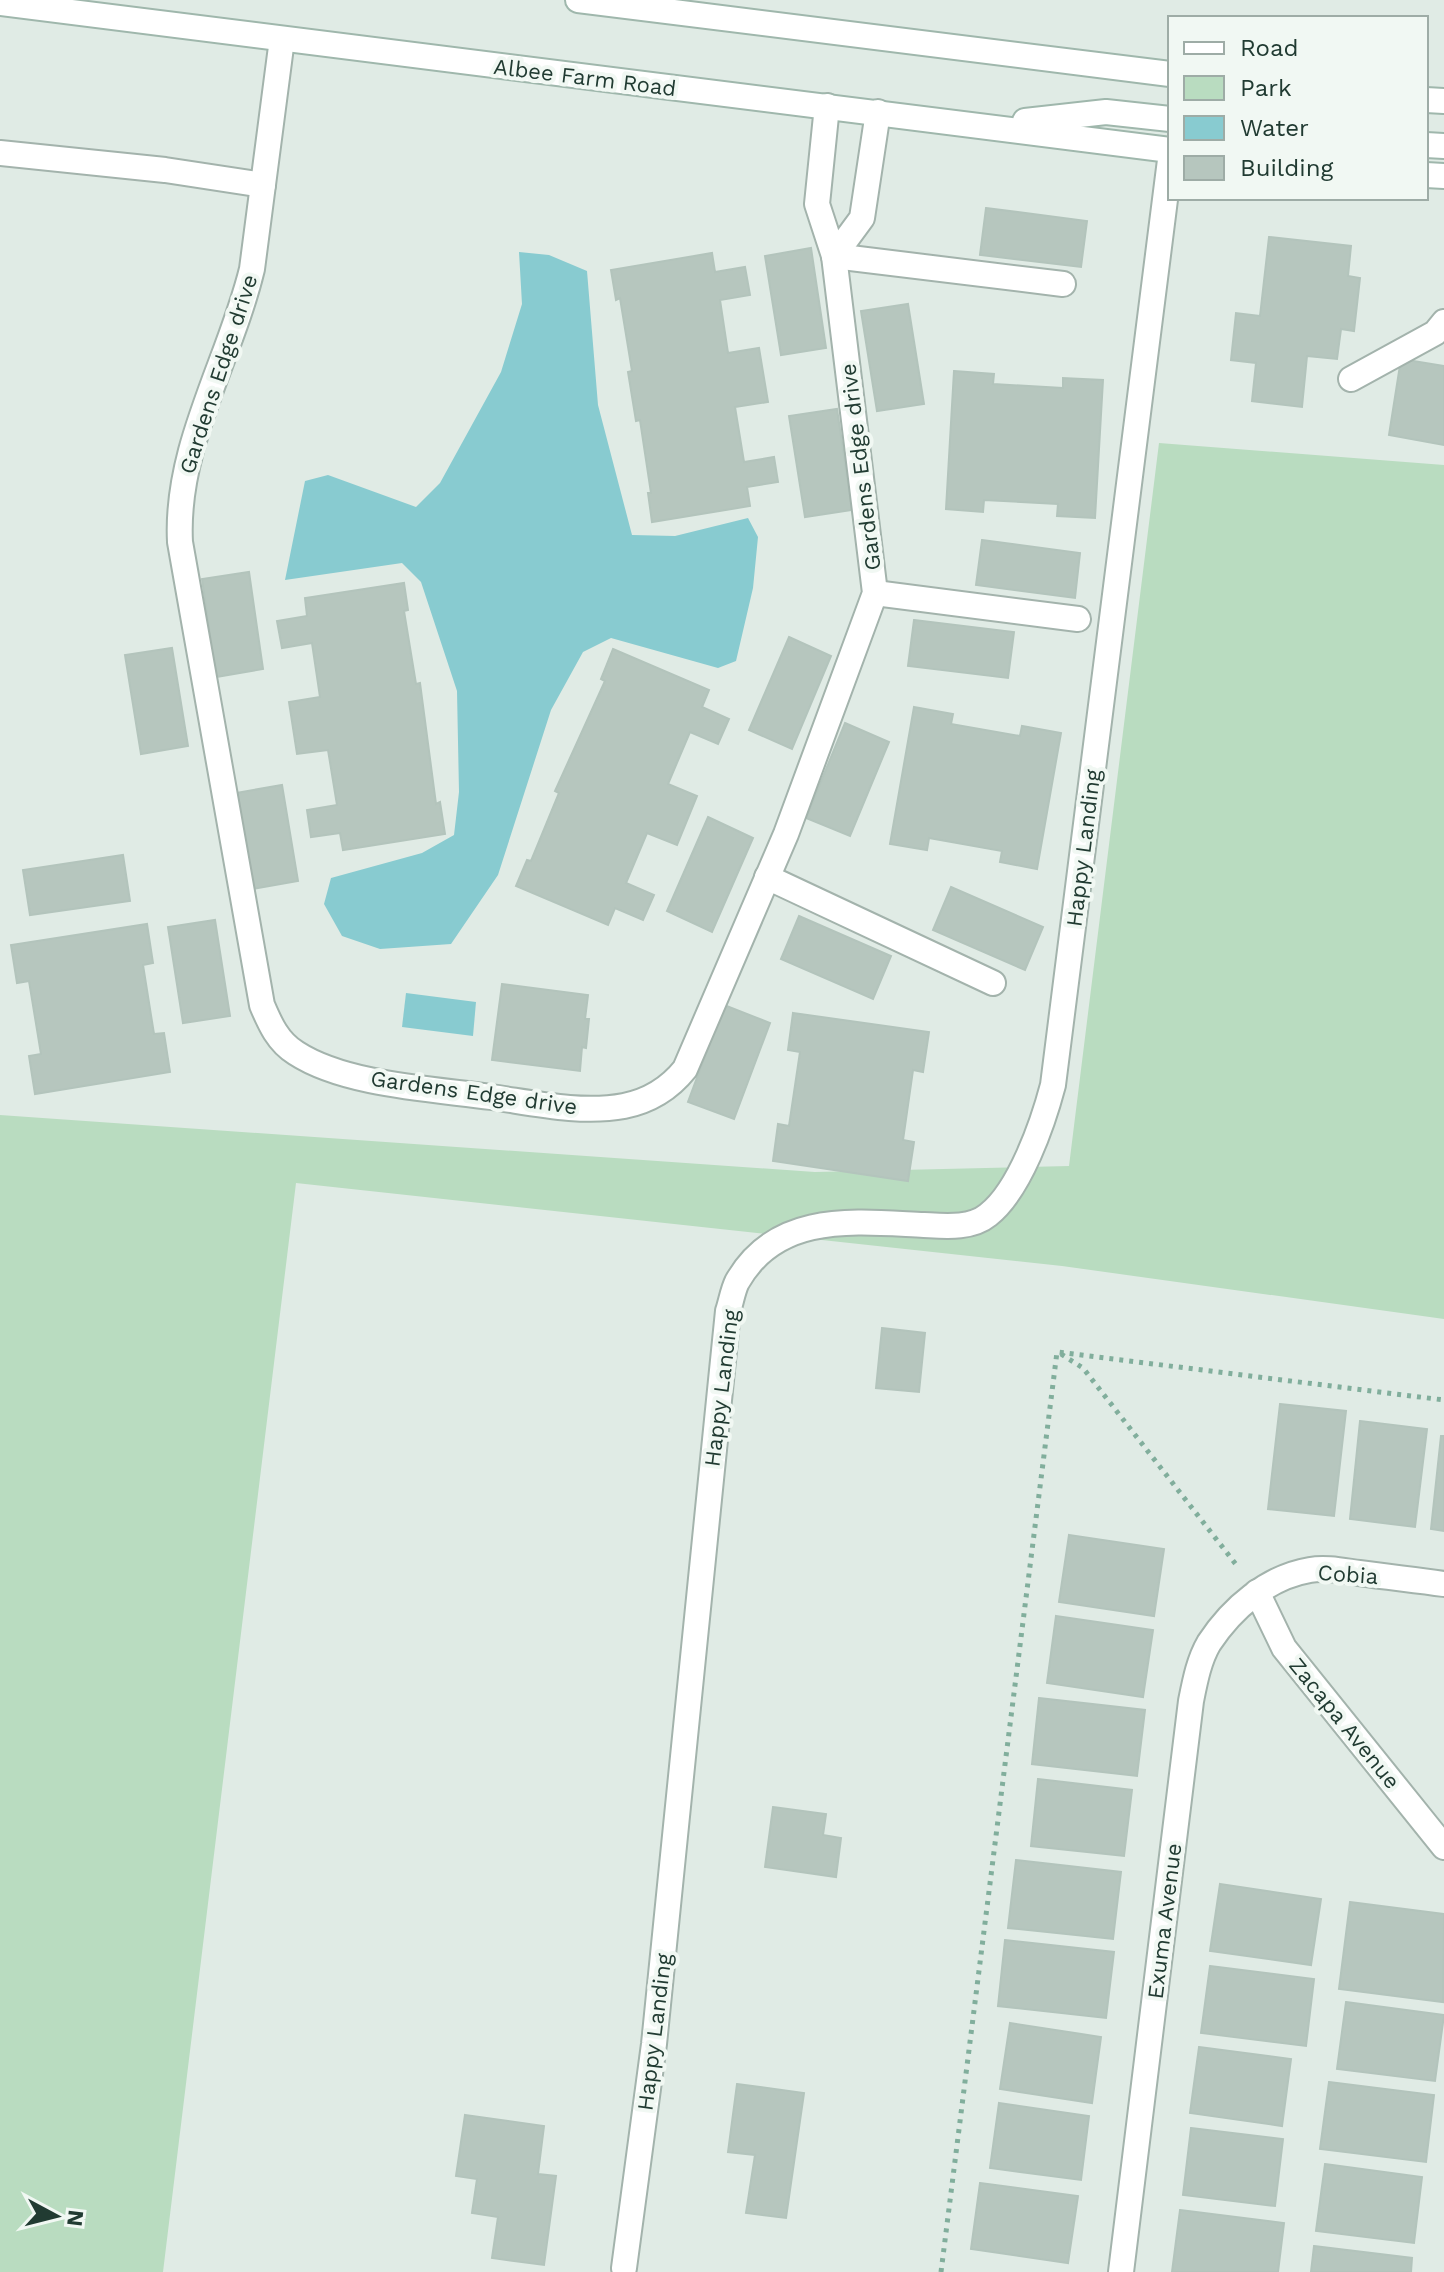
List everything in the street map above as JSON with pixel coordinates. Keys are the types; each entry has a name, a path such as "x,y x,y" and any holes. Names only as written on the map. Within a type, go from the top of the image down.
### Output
{"street":[{"path":"578,0 1168,74"},
{"name":"Albee Farm Road","path":"0,3 1168,150"},
{"name":"Gardens Edge drive","path":"282,39 247,290 186,466 179,518 185,573 262,1005 270,1025 282,1041 294,1052 331,1070 407,1086 558,1106 610,1108 634,1103 667,1087 690,1059 786,834 875,593 834,256 817,204 827,106"},
{"path":"878,112 862,218 834,256 1063,284"},
{"path":"987,126 1106,112 1168,119"},
{"path":"0,153 165,170 263,185"},
{"name":"Happy Landing","path":"624,2268 654,2044 728,1311 737,1282 758,1256 784,1236 805,1227 856,1222 954,1227 986,1217 1019,1177 1045,1115 1053,1085 1168,176"},
{"path":"1351,379 1435,333 1444,322"},
{"path":"875,593 1078,619"},
{"path":"767,877 993,983"},
{"name":"Cobia","path":"1257,1592 1268,1584 1313,1569 1444,1584"},
{"name":"Zacapa Avenue","path":"1257,1592 1284,1648 1444,1847"},
{"name":"Exuma Avenue","path":"1121,2272 1191,1701 1197,1672 1208,1645 1225,1621 1257,1592"}],"path":[{"path":"1057,1352 1444,1400"},
{"path":"1057,1352 1083,1368 1257,1592"},
{"path":"941,2272 1057,1352"}],"green space":[{"path":"1159,443 1444,465 1444,1319 1062,1266 296,1183 163,2272 0,2272 0,1115 815,1172 1069,1166"}],"water":[{"path":"519,252 549,255 587,271 598,405 632,535 675,536 748,518 758,537 753,588 736,661 718,668 611,638 583,652 551,710 498,875 451,944 380,949 342,936 324,904 331,878 422,853 454,835 459,792 457,691 421,582 402,563 285,580 305,481 328,475 416,507 440,483 501,372 522,304"},
{"path":"406,993 476,1002 473,1036 402,1027"}],"building":[{"path":"986,208 1087,221 1081,267 980,255"},
{"path":"1269,237 1351,246 1348,276 1360,278 1354,331 1341,329 1337,359 1307,356 1302,407 1252,401 1256,363 1231,360 1236,313 1260,316"},
{"path":"811,248 826,348 781,355 765,256"},
{"path":"712,253 715,272 745,267 750,295 720,300 728,353 759,348 768,402 735,407 744,462 774,457 778,482 747,487 750,506 652,522 640,420 636,421 628,372 632,371 620,298 616,300 611,270"},
{"path":"908,304 924,404 877,411 861,311"},
{"path":"1401,359 1444,366 1444,445 1389,435"},
{"path":"954,371 994,374 993,384 1063,388 1063,378 1103,380 1095,518 1057,516 1058,504 984,500 983,512 946,509"},
{"path":"837,409 852,510 805,517 789,416"},
{"path":"982,540 1080,553 1075,598 976,585"},
{"path":"249,572 263,669 216,677 202,579"},
{"path":"404,583 408,610 404,611 416,684 420,683 436,804 440,802 445,834 343,850 340,833 311,837 307,810 337,805 328,750 297,754 289,702 320,697 312,643 282,648 277,621 307,616 305,598"},
{"path":"914,620 1014,632 1008,678 908,666"},
{"path":"789,637 831,656 792,749 749,730"},
{"path":"172,648 188,746 141,754 125,655"},
{"path":"613,649 709,690 702,707 729,719 718,744 690,732 668,784 697,796 677,845 647,833 626,883 654,895 643,920 615,908 608,925 516,886 527,860 531,861 559,793 555,791 605,681 601,679"},
{"path":"914,707 953,714 951,724 1020,736 1022,726 1061,733 1037,869 1000,862 1002,851 929,838 927,850 890,844"},
{"path":"845,723 889,742 850,836 806,818"},
{"path":"282,785 298,881 252,889 236,793"},
{"path":"708,817 753,838 712,932 667,911"},
{"path":"123,855 130,901 30,915 23,870"},
{"path":"951,887 1043,927 1025,970 933,930"},
{"path":"799,916 891,956 873,999 781,959"},
{"path":"215,920 230,1016 183,1023 168,927"},
{"path":"147,924 153,963 143,965 154,1034 164,1033 170,1072 35,1094 29,1056 41,1054 29,981 17,983 11,945"},
{"path":"502,984 588,995 586,1048 582,1047 580,1071 492,1060"},
{"path":"724,1005 770,1023 734,1119 688,1102"},
{"path":"793,1013 929,1032 923,1072 913,1070 903,1140 914,1142 908,1181 773,1161 778,1124 789,1126 800,1052 788,1050"},
{"path":"882,1328 925,1333 919,1392 876,1388"},
{"path":"1280,1404 1346,1411 1334,1516 1268,1509"},
{"path":"1360,1421 1427,1429 1415,1527 1350,1519"},
{"path":"1441,1436 1444,1436 1444,1531 1431,1529"},
{"path":"1069,1535 1164,1549 1154,1616 1059,1602"},
{"path":"1056,1616 1153,1630 1143,1697 1047,1683"},
{"path":"1039,1698 1145,1710 1137,1776 1032,1764"},
{"path":"1038,1779 1132,1790 1124,1856 1031,1846"},
{"path":"773,1807 826,1814 823,1835 841,1838 836,1877 765,1867"},
{"path":"1016,1860 1121,1872 1113,1939 1008,1928"},
{"path":"1220,1884 1321,1899 1311,1965 1210,1951"},
{"path":"1350,1902 1444,1914 1443,2002 1339,1989"},
{"path":"1005,1940 1114,1952 1106,2018 998,2006"},
{"path":"1210,1966 1314,1979 1306,2046 1201,2033"},
{"path":"1346,2002 1444,2015 1435,2081 1337,2069"},
{"path":"1010,2023 1101,2037 1092,2103 1000,2089"},
{"path":"1199,2047 1291,2059 1282,2126 1190,2113"},
{"path":"1329,2082 1434,2095 1426,2162 1320,2149"},
{"path":"737,2084 804,2093 786,2218 746,2213 755,2155 728,2152"},
{"path":"999,2103 1089,2116 1081,2180 990,2168"},
{"path":"465,2115 544,2126 538,2174 556,2176 544,2265 492,2258 498,2217 472,2213 477,2179 456,2176"},
{"path":"1191,2128 1283,2139 1275,2206 1183,2195"},
{"path":"1325,2164 1422,2177 1414,2243 1316,2231"},
{"path":"980,2183 1078,2196 1068,2263 971,2249"},
{"path":"1180,2210 1284,2223 1278,2272 1172,2272"},
{"path":"1314,2246 1412,2258 1411,2272 1311,2272"}]}
